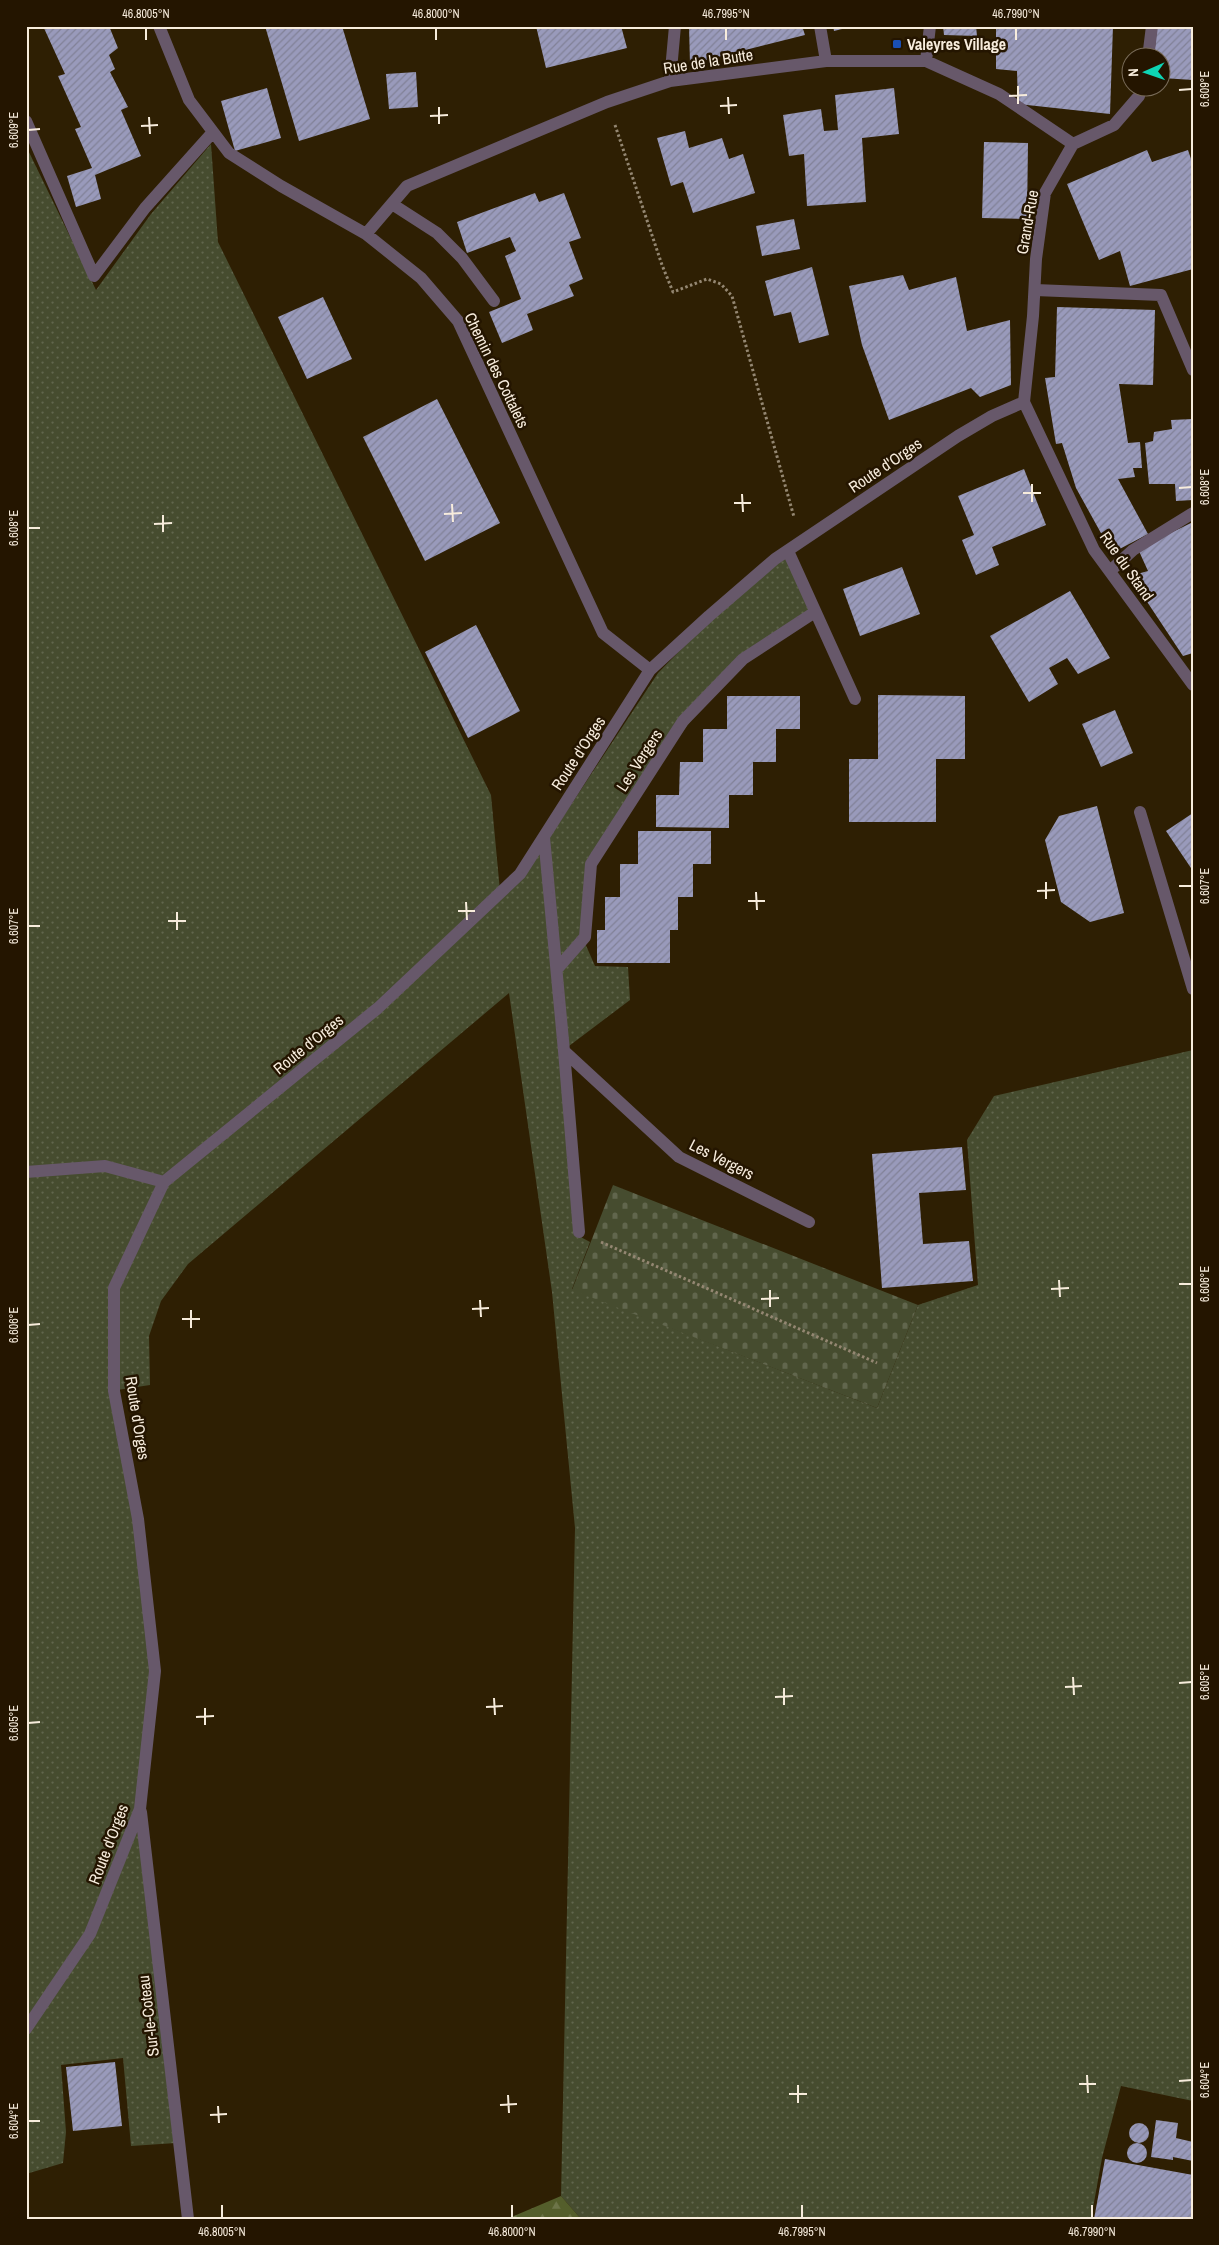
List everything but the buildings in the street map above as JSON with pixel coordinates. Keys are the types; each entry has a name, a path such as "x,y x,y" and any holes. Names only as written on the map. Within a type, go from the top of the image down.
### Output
{"street":[{"name":"Chemin des Cottalets","path":"159,26 189,100 228,154 366,234 421,278 458,321 602,633 650,670"},
{"path":"670,82 675,26"},
{"path":"820,26 826,61"},
{"path":"926,61 930,26"},
{"path":"1149,48 1152,26"},
{"name":"Rue de la Butte","path":"366,234 407,186 607,102 670,82 826,61 926,61 999,94 1073,144"},
{"path":"1073,144 1114,124 1137,98"},
{"path":"26,121 94,276 145,208 213,132"},
{"name":"Grand-Rue","path":"1024,402 1035,290 1036,259 1045,193 1073,144"},
{"path":"392,204 437,233 462,258 494,302"},
{"path":"1035,290 1161,295 1193,370"},
{"name":"Route d'Orges","path":"26,2029 90,1934 140,1809 154,1671 138,1519 114,1391 114,1288 164,1182 378,1008 520,874 650,670 709,616 801,542 958,436 992,416 1024,402"},
{"name":"Rue du Stand","path":"1024,402 1094,550 1193,684"},
{"path":"1110,572 1133,550 1193,514"},
{"path":"788,551 855,700"},
{"name":"Les Vergers","path":"557,969 585,937 592,864 683,721 743,659 815,612"},
{"path":"1140,812 1193,989"},
{"path":"544,837 579,1232"},
{"name":"Les Vergers","path":"564,1051 679,1157 809,1222"},
{"path":"26,1172 105,1166 164,1182"},
{"name":"Sur-le-Coteau","path":"140,1809 188,2219"}],"path":[{"path":"607,102 662,265 673,292 707,279 721,284 732,296 801,542"},
{"path":"579,1232 877,1363"}],"green space":[{"path":"211,144 218,242 491,795 500,891 377,1007 164,1179 106,1163 26,1169 26,146 96,290 151,214"},
{"path":"786,557 809,610 740,655 586,861 581,934 595,966 628,967 630,1000 561,1052 575,1234 590,1242 572,1289 877,1408 918,1305 978,1285 967,1140 994,1096 1193,1050 1193,2101 1121,2086 1102,2158 1091,2219 581,2219 561,2196 575,1528 552,1292 509,993 188,1264 161,1301 149,1336 150,1385 117,1390 116,1288 166,1183 380,1010 549,838 658,673 712,618"},
{"path":"105,1170 160,1184 110,1287 111,1392 136,1518 152,1671 138,1808 176,2143 131,2146 123,2058 61,2065 66,2132 63,2163 26,2174 26,1176"},
{"path":"613,1185 918,1305 877,1408 572,1290"},
{"path":"561,2196 581,2219 507,2219"}],"place":[{"name":"Valeyres Village","path":"897,44"}]}
